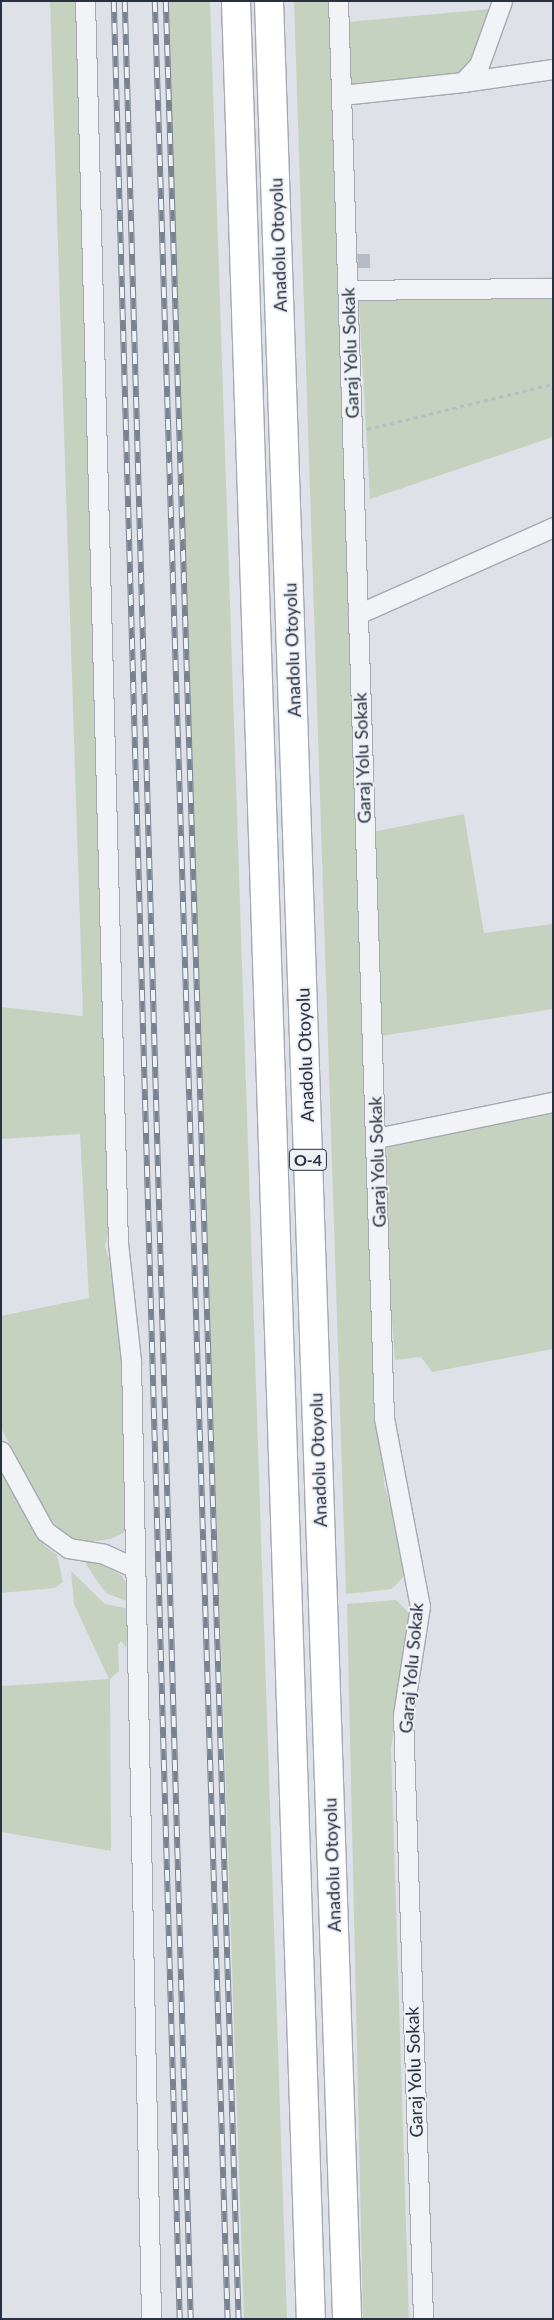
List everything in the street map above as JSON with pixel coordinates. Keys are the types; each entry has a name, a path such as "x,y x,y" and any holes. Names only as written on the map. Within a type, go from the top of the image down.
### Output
{"highway":[{"name":"Anadolu Otoyolu","path":"236,1 311,2319"},
{"name":"Anadolu Otoyolu","path":"269,1 346,2319"}],"street":[{"path":"85,1 118,1243 131,1361 151,2319"},
{"name":"Garaj Yolu Sokak","path":"338,1 377,1138 384,1418 420,1606 403,1715 423,2319"},
{"path":"463,82 479,65 502,1"},
{"path":"342,95 553,70"},
{"path":"348,290 553,288"},
{"path":"358,614 553,527"},
{"path":"377,1138 553,1102"},
{"path":"1,1451 45,1531 68,1548 104,1554 135,1568"}],"path":[{"path":"352,432 553,384"}],"green space":[{"path":"50,1 79,1 110,1228 105,1246 123,1306 127,1531 111,1539 82,1543 69,1542 50,1518 1,1428 1,1316 89,1298 80,1134 1,1139 1,1007 83,1016"},
{"path":"165,1 210,1 287,2319 244,2319"},
{"path":"294,1 334,1 384,1484 406,1560 403,1577 392,1589 346,1594"},
{"path":"500,1 465,73 356,87 348,81 347,22 490,9"},
{"path":"553,277 553,437 370,499 358,286"},
{"path":"464,814 484,933 553,924 553,1009 381,1036 372,832"},
{"path":"553,1091 553,1349 432,1372 421,1357 395,1360 383,1201 384,1149 391,1127"},
{"path":"1,1469 44,1545 57,1555 63,1582 55,1588 1,1593"},
{"path":"91,1555 122,1576 130,1590 127,1601 106,1593 83,1559"},
{"path":"71,1571 105,1604 130,1609 126,1648 121,1641 118,1645 119,1671 110,1679 111,1851 1,1832 1,1686 109,1679 74,1604"},
{"path":"396,1600 409,1613 410,1629 391,1748 409,2319 363,2319 347,1604"}],"building":[{"path":"357,254 370,254 370,268 358,268"}],"railway":[{"path":"114,1 180,2319"},
{"path":"125,1 191,2319"},
{"path":"155,1 228,2319"},
{"path":"166,1 239,2319"}]}
